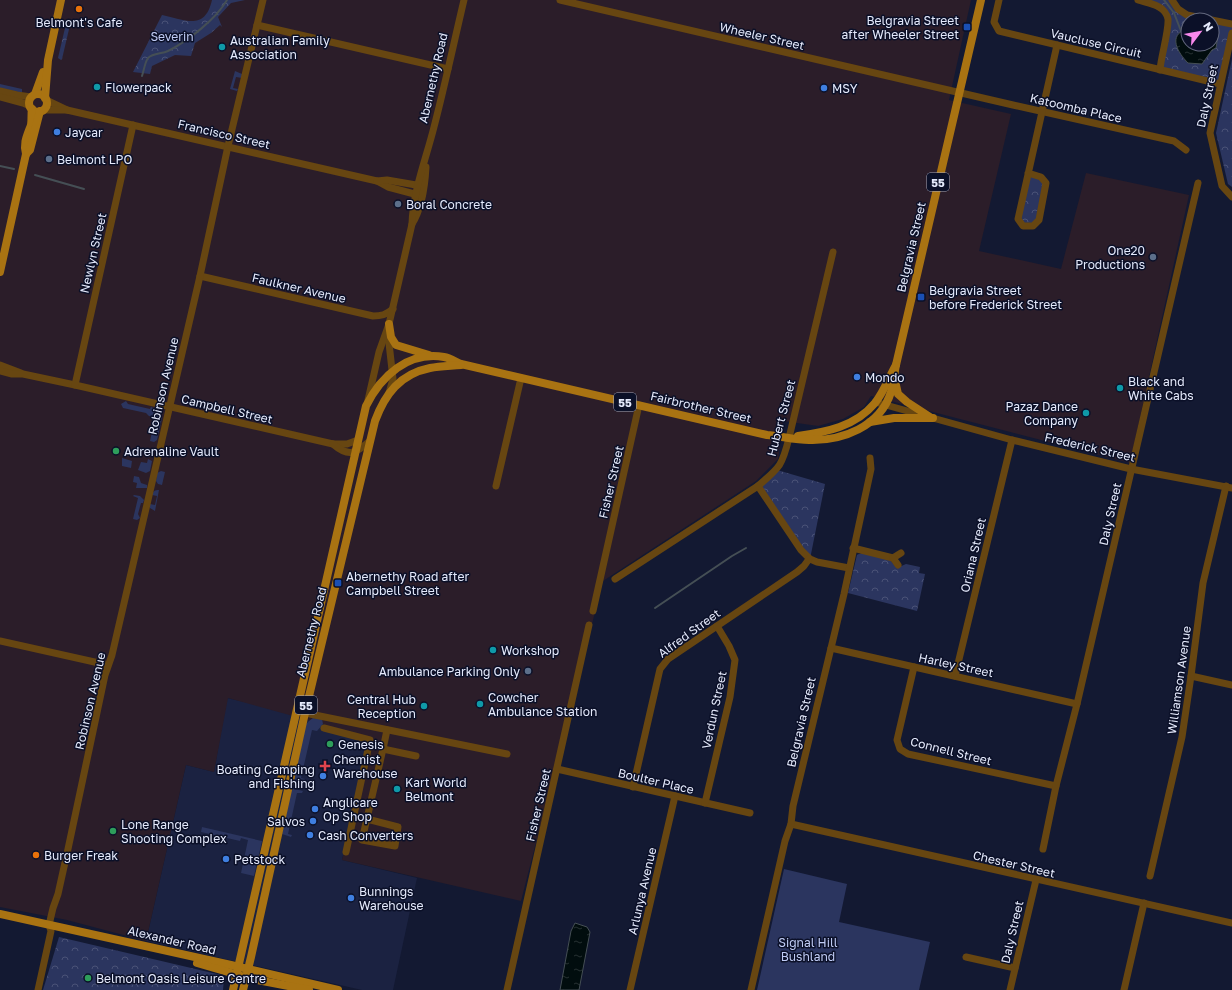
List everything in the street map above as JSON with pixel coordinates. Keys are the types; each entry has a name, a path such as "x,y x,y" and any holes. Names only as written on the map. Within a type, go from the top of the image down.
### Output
{"main road":[{"path":"26,154 30,150 41,110 46,105 45,99 48,60 61,0"},
{"name":"Belgravia Street","path":"789,438 822,432 843,426 856,420 868,411 876,402 896,365 979,0"},
{"path":"0,272 26,154 26,135 31,126 31,108 29,103 48,60"},
{"path":"33,96 39,94 45,99"},
{"path":"31,108 36,111 41,110"},
{"path":"388,327 391,337 396,345 408,350 435,357"},
{"name":"Fairbrother Street","path":"366,406 377,387 392,371 411,361 435,357 446,358 462,364 766,435 808,440 823,440 851,433 870,423 880,413 891,393 896,365"},
{"name":"Fairbrother Street","path":"389,393 402,381 420,370 462,364"},
{"path":"894,378 898,394 907,402 931,417"},
{"name":"Abernethy Road","path":"233,990 300,712 370,441 380,408 389,393"},
{"name":"Abernethy Road","path":"243,990 248,973 300,712 366,406"},
{"path":"870,423 894,418 931,417"},
{"name":"Alexander Road","path":"0,914 52,928 238,970 310,990"},
{"name":"Alexander Road","path":"0,920 52,928"},
{"name":"Alexander Road","path":"248,973 338,990"}],"street":[{"name":"Robinson Avenue","path":"38,990 52,928 53,908 58,894 108,665 114,648 200,276 228,146 264,0"},
{"name":"Abernethy Road","path":"366,406 379,352 393,309 412,224 418,215 420,185 426,168 425,160 464,0"},
{"name":"Wheeler Street","path":"560,0 959,92"},
{"name":"Vaucluse Circuit","path":"999,0 994,22 999,31 1220,84"},
{"path":"1138,0 1158,6 1163,10 1168,18 1168,26 1161,57 1160,70"},
{"path":"1172,0 1178,9 1187,15 1232,24"},
{"path":"257,25 448,69"},
{"name":"Daly Street","path":"1232,33 1210,133 1222,186 1232,197"},
{"path":"1028,174 1041,177 1046,183 1039,220 1033,226 1023,226 1018,219 1028,174 1043,111 1057,45"},
{"path":"0,91 16,96 33,96"},
{"name":"Katoomba Place","path":"959,92 1174,141 1186,150"},
{"path":"0,97 23,103 31,108"},
{"name":"Francisco Street","path":"45,99 67,110"},
{"name":"Francisco Street","path":"41,110 67,110 228,146 377,182 388,187 419,195"},
{"name":"Newlyn Street","path":"75,385 133,125"},
{"name":"Francisco Street","path":"377,182 387,180 420,185"},
{"name":"Daly Street","path":"1043,849 1056,786 1077,704 1198,184"},
{"name":"Hubert Street","path":"615,579 758,486 777,470 781,463 789,438 833,252"},
{"name":"Faulkner Avenue","path":"200,276 373,316 387,314 393,309"},
{"name":"Abernethy Road","path":"388,327 388,342 393,378 389,393"},
{"name":"Campbell Street","path":"0,365 23,374 333,444 347,444 358,440"},
{"name":"Campbell Street","path":"0,372 23,374"},
{"path":"496,486 521,378"},
{"name":"Frederick Street","path":"876,402 1012,440 1131,469 1229,487"},
{"name":"Fisher Street","path":"593,611 639,405"},
{"name":"Oriana Street","path":"955,676 1012,440"},
{"path":"355,453 364,448 370,441"},
{"name":"Campbell Street","path":"333,444 338,449 355,453"},
{"name":"Belgravia Street","path":"751,990 785,841 791,824 793,806 849,568 870,469 870,458"},
{"path":"758,486 801,550 809,559 849,568"},
{"name":"Williamson Avenue","path":"1150,876 1182,736 1203,583 1229,487"},
{"path":"853,548 893,558 898,565"},
{"path":"893,558 901,553"},
{"name":"Alfred Street","path":"632,787 660,668 668,659 797,572 809,559"},
{"name":"Fisher Street","path":"507,990 589,625"},
{"name":"Verdun Street","path":"705,803 730,697 735,660 730,646 716,626"},
{"path":"0,641 108,665"},
{"name":"Harley Street","path":"831,648 1077,704"},
{"name":"Connell Street","path":"914,667 897,740 900,749 908,754 1056,786"},
{"path":"1191,676 1232,685"},
{"path":"300,712 507,754"},
{"path":"346,852 372,726"},
{"path":"324,728 370,740"},
{"path":"367,819 398,827 394,846 362,840 387,730"},
{"path":"383,749 416,756"},
{"name":"Boulter Place","path":"557,769 750,813"},
{"name":"Arlunya Avenue","path":"630,990 676,796"},
{"name":"Chester Street","path":"791,824 1232,924"},
{"name":"Daly Street","path":"1010,990 1036,880"},
{"path":"1124,990 1144,903"},
{"path":"966,957 1015,968"}],"shaded area":[{"path":"0,0 971,0 949,100 1011,114 979,251 1061,269 1086,173 1189,195 1130,463 871,396 864,407 843,419 818,426 783,421 778,459 756,481 603,581 521,901 342,860 373,738 228,698 214,772 186,765 146,941 67,920 0,907"},
{"path":"227,698 372,730 342,860 417,878 393,990 362,990 146,941 186,765 214,772"}],"green space":[{"name":"Severin","path":"212,0 245,0 231,3 218,17 222,27 220,25 211,33 195,43 191,56 175,55 152,66 150,74 133,72 162,15 187,21 199,20 205,16 209,10"},
{"path":"1138,0 1172,0 1178,9 1189,12 1180,12 1180,52 1220,52 1220,21 1232,24 1232,33 1220,84 1160,70 1168,26 1166,14"},
{"path":"67,27 69,29 61,60 58,58 65,28"},
{"path":"1232,59 1232,187 1228,184 1216,133"},
{"path":"235,71 242,74 242,78 236,77 233,88 238,89 237,91 230,89"},
{"path":"0,84 22,89 22,93 0,88"},
{"path":"1029,174 1046,183 1039,220 1033,226 1024,224 1019,219"},
{"path":"126,401 128,404 150,409 151,407 159,411 162,418 157,440 154,442 150,441 155,418 146,413 123,408 121,404"},
{"path":"122,458 132,461 131,468 122,466"},
{"path":"148,459 152,461 150,471 146,473 138,470 141,462 147,463"},
{"path":"777,470 825,484 810,559 758,486"},
{"path":"161,471 165,472 162,485 158,484 156,481 157,473"},
{"path":"134,476 139,477 141,483 147,485 147,488 136,488 137,483 133,482"},
{"path":"159,490 155,511 150,508 150,504 155,505 157,496 152,495 154,491"},
{"path":"133,496 140,496 144,500 143,503 141,503 138,514 140,518 137,520 133,519 138,498"},
{"path":"862,553 890,560 897,568 906,564 920,567 919,573 925,574 917,611 848,593 857,555"},
{"path":"313,718 322,719 323,724 317,731 312,730 301,778 305,779 305,783 295,781 294,779 306,724"},
{"path":"294,789 303,791 302,793 297,793 288,834 292,835 291,837 282,834 291,790"},
{"path":"202,827 262,841 254,876 241,873 248,840 241,838 240,841 201,832"},
{"name":"Signal Hill Bushland","path":"784,869 847,884 839,922 930,942 919,990 757,990"},
{"path":"59,937 221,975 224,978 223,990 43,990"}],"water":[{"path":"1180,33 1180,52 1211,52 1202,64 1188,63 1181,54 1178,49 1176,44 1177,35"},
{"path":"575,923 587,927 590,932 579,990 560,990 571,931"}],"waterway":[{"path":"142,76 148,58 152,55 168,51 193,35 216,15 227,0"},
{"path":"1164,0 1174,13 1180,28"},
{"path":"0,166 14,169"},
{"path":"35,175 84,189"},
{"path":"655,608 746,548"}],"place":[{"name":"Belmont's Cafe","path":"79,9"},
{"name":"Belgravia Street after Wheeler Street","path":"967,27"},
{"name":"Australian Family Association","path":"222,47"},
{"name":"Flowerpack","path":"97,87"},
{"name":"MSY","path":"824,88"},
{"name":"Jaycar","path":"57,132"},
{"name":"Belmont LPO","path":"49,159"},
{"name":"Boral Concrete","path":"398,204"},
{"name":"One20 Productions","path":"1153,257"},
{"name":"Belgravia Street before Frederick Street","path":"921,297"},
{"name":"Mondo","path":"857,377"},
{"name":"Black and White Cabs","path":"1120,388"},
{"name":"Pazaz Dance Company","path":"1086,413"},
{"name":"Adrenaline Vault","path":"116,451"},
{"name":"Abernethy Road after Campbell Street","path":"338,583"},
{"name":"Workshop","path":"493,650"},
{"name":"Ambulance Parking Only","path":"528,671"},
{"name":"Cowcher Ambulance Station","path":"480,704"},
{"name":"Central Hub Reception","path":"424,706"},
{"name":"Genesis","path":"330,744"},
{"name":"Chemist Warehouse","path":"325,766"},
{"name":"Boating Camping and Fishing","path":"323,776"},
{"name":"Kart World Belmont","path":"397,789"},
{"name":"Anglicare Op Shop","path":"315,809"},
{"name":"Salvos","path":"313,821"},
{"name":"Lone Range Shooting Complex","path":"113,831"},
{"name":"Cash Converters","path":"310,835"},
{"name":"Burger Freak","path":"36,855"},
{"name":"Petstock","path":"226,859"},
{"name":"Bunnings Warehouse","path":"351,898"},
{"name":"Belmont Oasis Leisure Centre","path":"88,978"}]}
